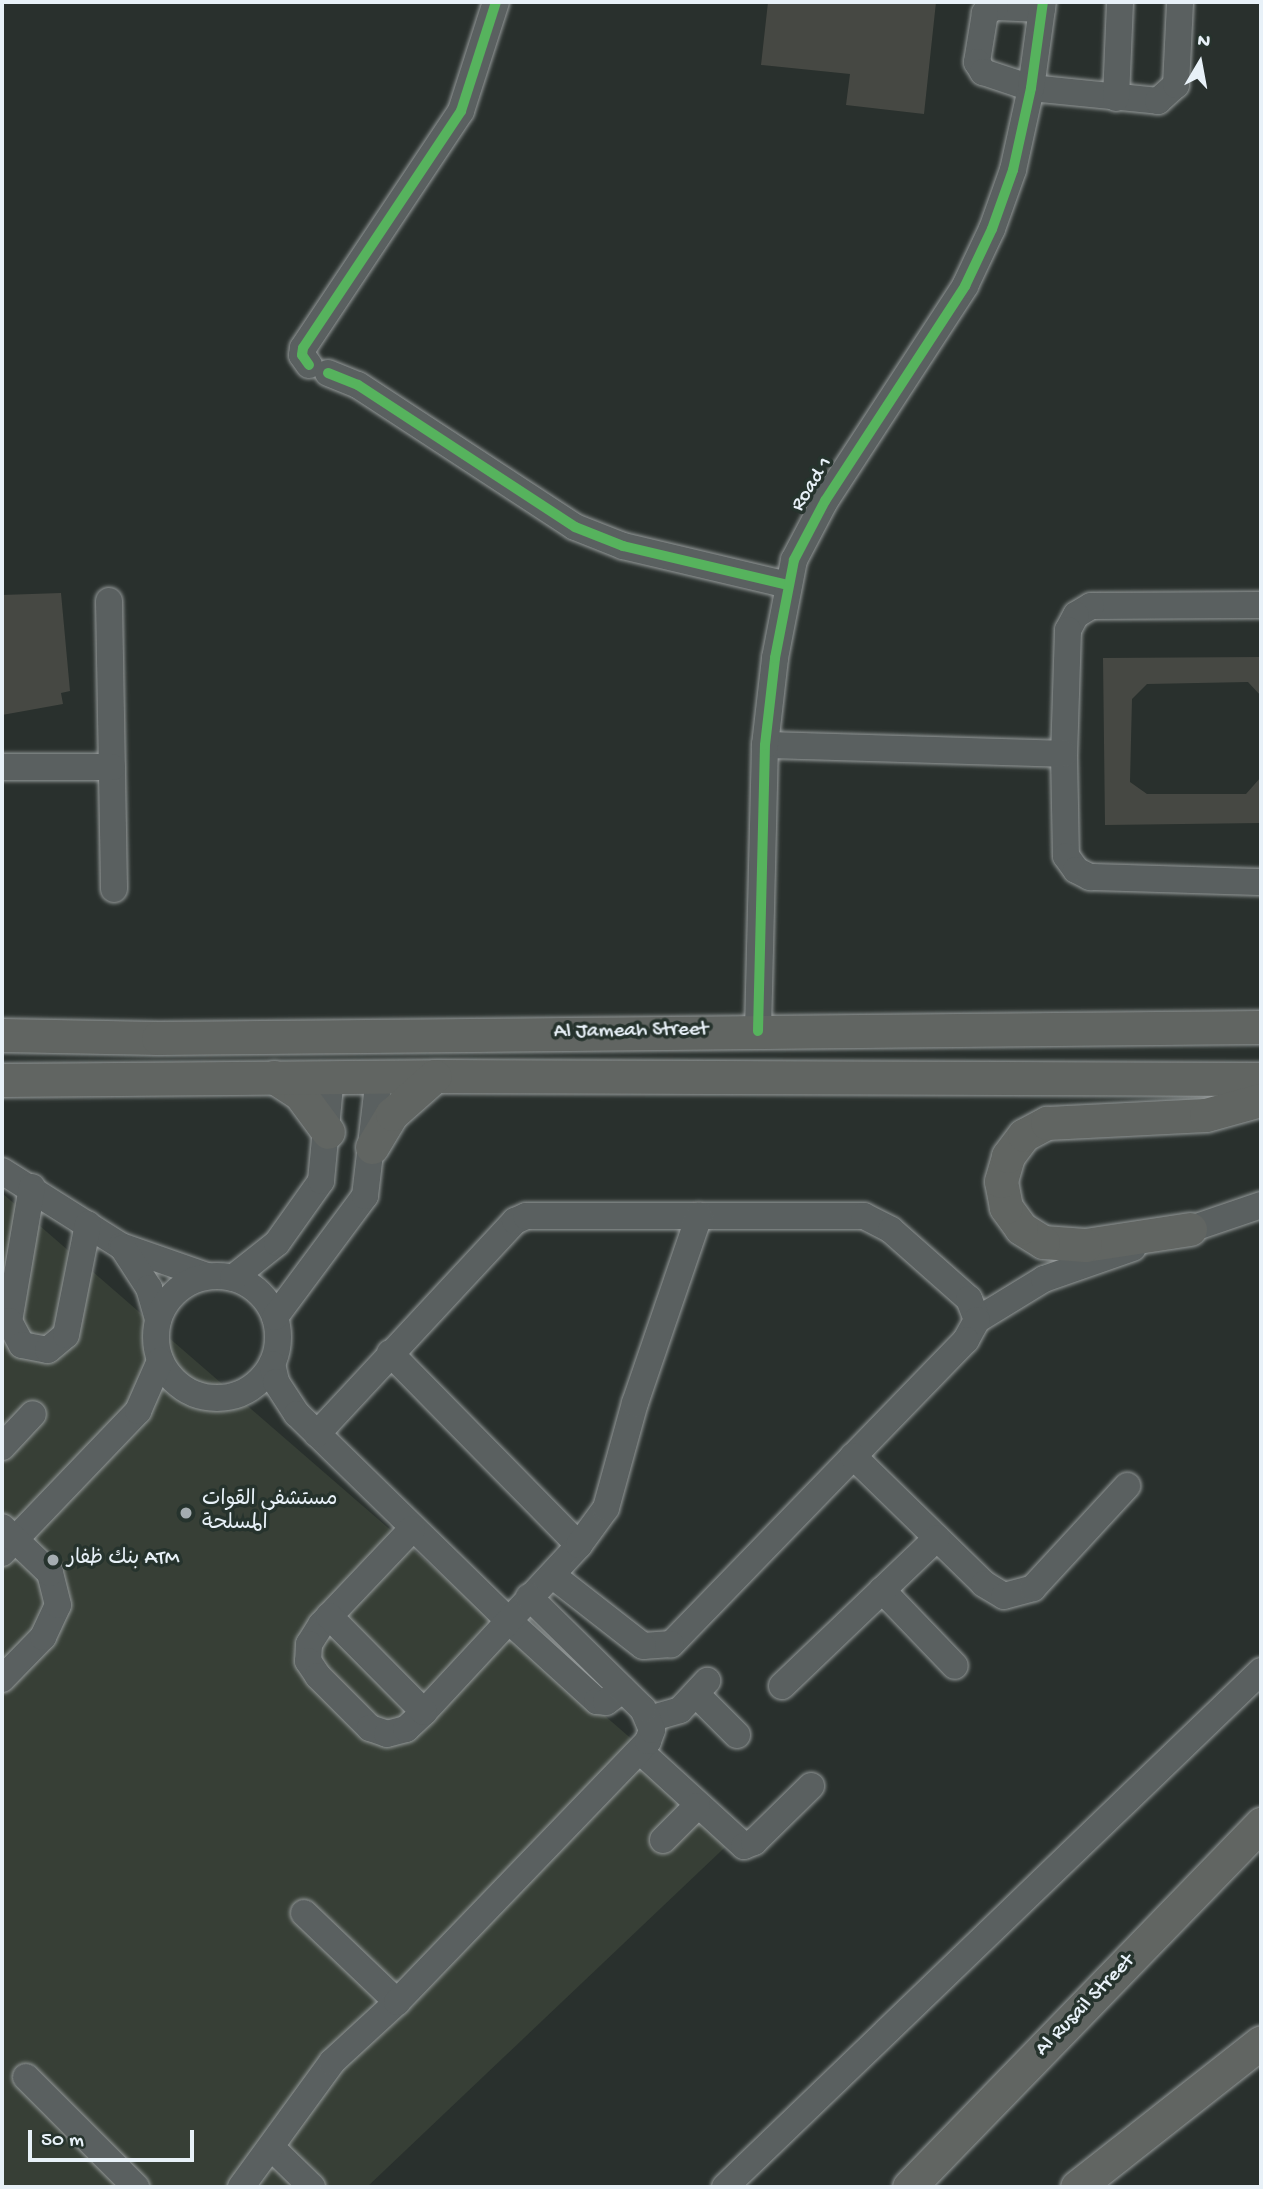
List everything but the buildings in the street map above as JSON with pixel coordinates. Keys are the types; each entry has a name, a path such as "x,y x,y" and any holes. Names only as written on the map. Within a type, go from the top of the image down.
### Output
{"main road":[{"name":"Al Jameah Street","path":"16,1036 1261,1027"},
{"name":"Al Jameah Street","path":"2,1080 331,1076 1261,1079"},
{"path":"372,1147 404,1099 435,1076"},
{"path":"274,1077 300,1094 328,1132"},
{"path":"1190,1229 1085,1245 1044,1242 1021,1228 1006,1207 1002,1181 1008,1156 1024,1135 1047,1123 1206,1115 1261,1100"},
{"name":"Al Rusail Street","path":"909,2187 1261,1824"},
{"path":"1077,2187 1261,2042"}],"street":[{"path":"496,2 461,111 309,338 302,355 318,369 358,386 575,527 623,546 788,585"},
{"path":"1116,98 1120,2"},
{"path":"1042,5 995,7 985,13 976,62 983,72 1031,88 1158,101 1169,95 1178,74 1180,2"},
{"name":"Road 1","path":"758,1031 765,745 788,585 807,530 979,258 1013,170 1031,88 1042,5"},
{"path":"109,601 114,889"},
{"path":"1261,606 1091,606 1076,615 1068,630 1064,754 1066,847 1076,870 1090,877 1261,881"},
{"path":"765,745 1064,754"},
{"path":"4,761 112,767"},
{"path":"2,1020 16,1036"},
{"path":"233,1278 265,1252 306,1208 321,1181 328,1132 331,1076"},
{"path":"275,1317 365,1195 379,1076"},
{"path":"2,1171 32,1187 121,1247 142,1273 158,1320 160,1361 138,1412 6,1540 50,1573 58,1605 43,1637 2,1679"},
{"path":"32,1187 9,1321 22,1345 48,1350 66,1335 88,1224"},
{"path":"552,1575 634,1641 662,1648 671,1644 966,1340 977,1320 1044,1279 1261,1205"},
{"path":"306,1208 343,1228"},
{"path":"317,1434 515,1221 526,1216 842,1213 880,1221 969,1299 977,1320"},
{"path":"412,1529 329,1616 309,1644 309,1661 318,1676 370,1728 387,1734 406,1729 424,1712 579,1545 612,1495 635,1403 699,1216"},
{"path":"121,1247 207,1276 233,1278 254,1289 275,1317 278,1344 272,1364 262,1379 236,1395"},
{"path":"265,1252 298,1284"},
{"path":"158,1320 173,1295 207,1276"},
{"path":"390,1353 579,1545"},
{"path":"160,1361 178,1383 194,1393"},
{"path":"272,1364 276,1382 297,1414 509,1621 597,1701 606,1702 623,1689"},
{"path":"138,1412 194,1393 268,1399 297,1414"},
{"path":"2,1447 33,1414"},
{"path":"853,1456 990,1589 1004,1596 1019,1595 1033,1588 1127,1486"},
{"path":"782,1686 937,1538"},
{"path":"882,1590 955,1666"},
{"path":"241,2187 267,2155 332,2062 397,2002 640,1751 652,1730 649,1719 623,1689 530,1597"},
{"path":"329,1616 424,1712"},
{"path":"725,2187 1261,1671"},
{"path":"649,1719 671,1716 702,1688 737,1735"},
{"path":"640,1751 739,1844 749,1845 811,1786"},
{"path":"663,1840 697,1805"},
{"path":"304,1913 397,2002"},
{"path":"26,2077 136,2187"},
{"path":"267,2155 292,2187"},
{"path":"267,2155 312,2187"}],"shaded area":[{"name":"مستشفى القوات المسلحة","path":"2,1193 740,1833 367,2187 2,2187"}],"cycle path":[{"path":"309,365 302,355 303,348 461,111 496,2"},
{"path":"758,1031 765,745 775,658 794,560 825,501 965,286 992,229 1013,170 1031,88 1043,2"},
{"path":"328,373 358,385 575,527 623,546 788,585"}],"place":[{"name":"مستشفى القوات المسلحة","path":"186,1513"},
{"name":"بنك ظفار ATM","path":"53,1560"}]}
